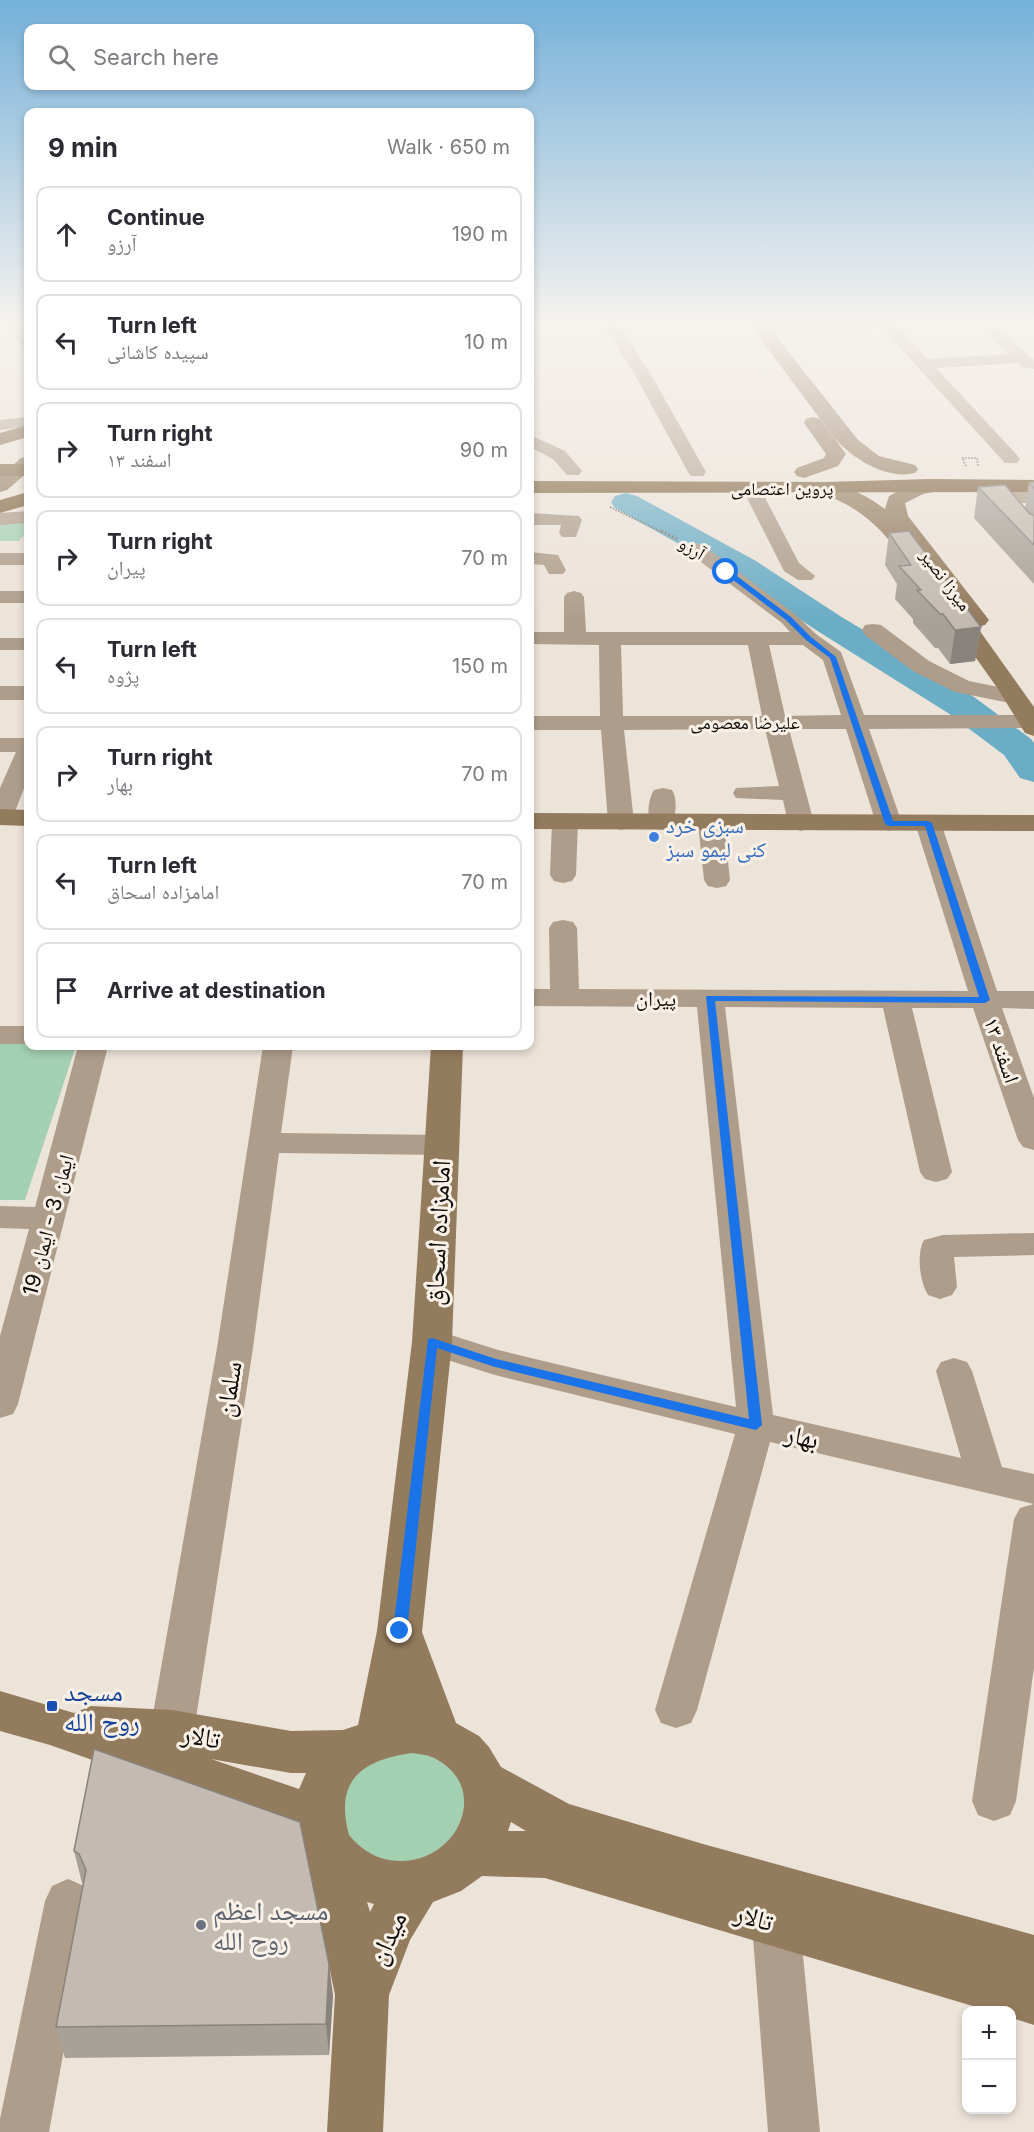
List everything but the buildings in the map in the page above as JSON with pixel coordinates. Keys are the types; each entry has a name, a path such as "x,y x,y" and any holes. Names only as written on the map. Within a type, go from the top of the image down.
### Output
{"main road":[{"path":"0,439 24,432"},
{"name":"پروین اعتصامی","path":"534,486 570,479 697,472 1034,470"},
{"name":"پروین اعتصامی","path":"534,472 570,479 751,488 1034,486"},
{"path":"0,507 24,499"}],"street":[{"path":"669,421 697,472"},
{"path":"812,421 836,454 847,459 858,457 860,454"},
{"path":"832,421 860,454 874,461 908,469"},
{"path":"976,421 1011,459"},
{"path":"0,425 24,422"},
{"path":"535,443 559,455 570,479"},
{"path":"12,475 24,452"},
{"path":"804,472 831,462 836,454"},
{"path":"891,518 896,500 917,489 941,485"},
{"path":"751,488 791,567 805,576"},
{"name":"میرزا نصیر","path":"825,488 856,499 891,518 1029,712"},
{"path":"1034,497 1008,497 1000,501 1034,540"},
{"path":"0,519 24,517"},
{"path":"534,519 572,520 568,533"},
{"name":"آرزو","path":"696,549 789,619 808,639 833,657 889,824"},
{"path":"534,558 551,559 556,570"},
{"path":"0,559 24,559"},
{"path":"0,597 24,597"},
{"path":"574,597 575,638"},
{"path":"873,630 921,666 963,687 1029,712"},
{"path":"534,638 808,639"},
{"path":"610,638 612,722 621,822"},
{"path":"757,639 801,823"},
{"path":"0,644 24,644"},
{"path":"0,693 24,693"},
{"name":"علیرضا معصومی","path":"534,723 960,722 1029,712"},
{"path":"0,745 24,745"},
{"path":"24,769 0,817 24,818"},
{"path":"745,793 793,793"},
{"path":"534,821 621,822 662,809 711,823 1034,823"},
{"path":"563,875 565,821"},
{"path":"711,823 717,880"},
{"name":"اسفند ۱۳","path":"928,823 985,1000 1034,1140"},
{"path":"563,928 565,998"},
{"name":"پیران","path":"534,997 1034,1000"},
{"path":"676,1710 756,1425 710,998"},
{"path":"895,999 936,1172"},
{"path":"0,1035 24,1035"},
{"name":"ایمان 3 - ایمان 19","path":"0,1404 92,1050"},
{"name":"سلمان","path":"172,1731 233,1360 277,1050"},
{"name":"امامزاده اسحاق","path":"437,1737 400,1631 432,1342 447,1050"},
{"path":"264,1143 442,1145"},
{"path":"0,1217 50,1218"},
{"path":"940,1287 936,1248 943,1245 1034,1244"},
{"name":"بهار","path":"432,1342 495,1362 1034,1489"},
{"path":"954,1371 986,1478"},
{"path":"994,1801 1034,1519"},
{"path":"355,2132 362,1995 326,1839 321,1794 332,1770 364,1744 400,1631"},
{"name":"تالار","path":"0,1711 50,1725 292,1808 326,1839"},
{"name":"تالار","path":"50,1725 172,1731 291,1752 364,1744"},
{"name":"میدان","path":"326,1839 354,1872 379,1883 416,1884 444,1875 471,1853 485,1829 489,1801 485,1783 481,1773 462,1750 437,1737 412,1732 364,1744"},
{"name":"تالار","path":"485,1783 558,1823 715,1871 1034,1960"},
{"name":"تالار","path":"471,1853 545,1856 1034,1999"},
{"name":"میدان","path":"362,1995 389,1927 416,1884"},
{"path":"23,2132 68,1901"},
{"path":"776,1924 794,2132"}],"path":[{"path":"962,458 977,458"},
{"name":"آرزو","path":"570,479 696,549"}],"green space":[{"path":"24,521 24,535 19,541 0,541 0,522"},
{"path":"0,1043 24,1043 24,1050 75,1050 25,1200 0,1200"},
{"path":"406,1746 464,1771 470,1833 411,1872 348,1848 339,1790 349,1773"}],"waterway":[{"path":"626,502 745,568 828,623 961,705 1018,747 1034,770"}],"place":[{"name":"سبزی خرد کنی لیمو سبز","path":"654,837"},
{"name":"مسجد روح الله","path":"52,1706"},
{"name":"مسجد اعظم روح الله","path":"201,1925"}],"route":[{"path":"400,1631 432,1342 495,1362 756,1425 710,998 985,1000 928,823 889,824 833,657 808,639 789,619 726,572"}]}
